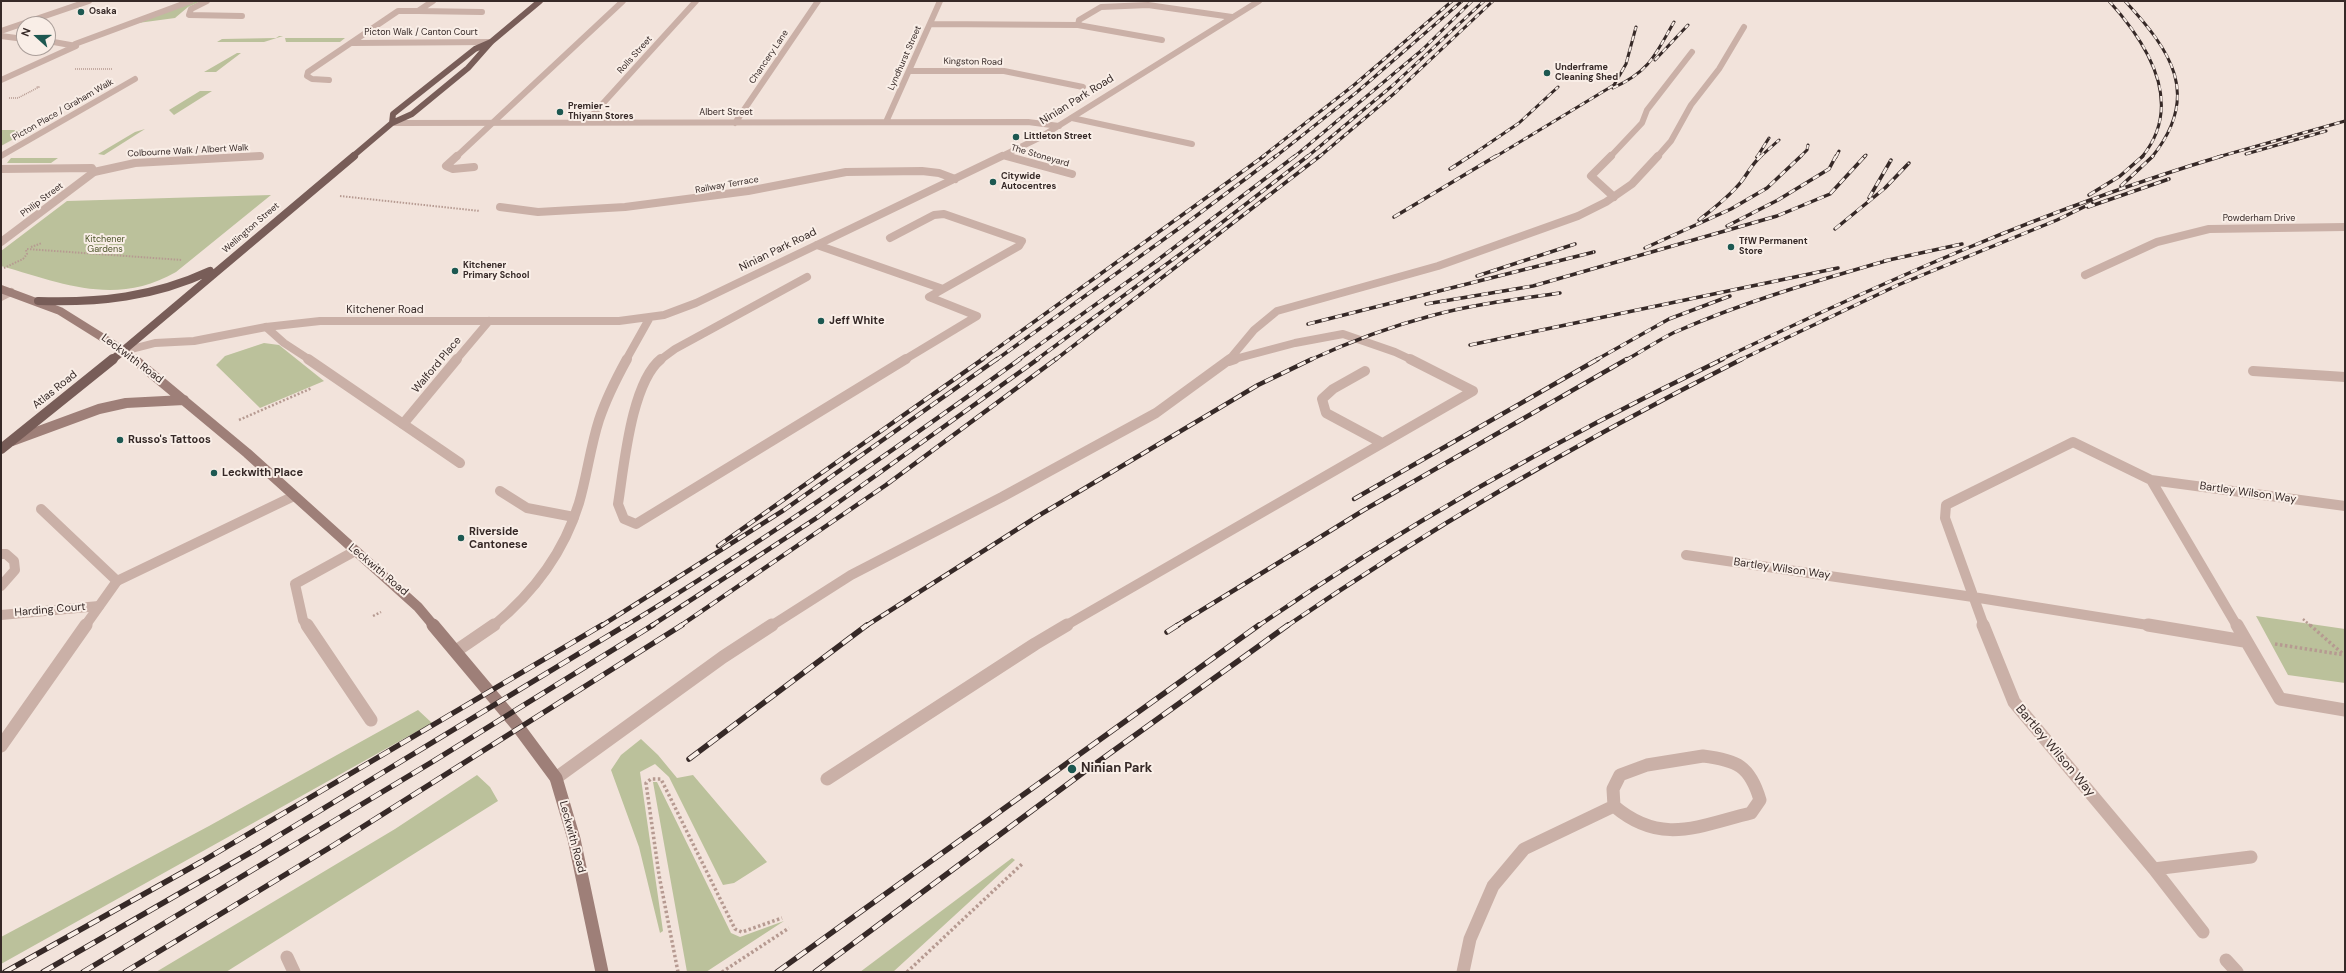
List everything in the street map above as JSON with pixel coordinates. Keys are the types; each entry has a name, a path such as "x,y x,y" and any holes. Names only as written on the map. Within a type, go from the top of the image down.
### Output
{"main road":[{"name":"Wellington Street","path":"392,123 393,114 474,48 491,42 540,1"},
{"name":"Wellington Street","path":"124,351 307,193 392,123 412,114 468,68 470,63 489,48 491,42"},
{"path":"38,301 96,302 148,295 179,285 225,263"},
{"name":"Leckwith Road","path":"1,289 38,301 79,321 124,351 218,428 355,551 410,598 516,724 556,778 574,839 602,972"},
{"name":"Atlas Road","path":"5,446 124,351"},
{"path":"5,446 99,409 126,403 184,400"}],"street":[{"path":"1,31 89,1"},
{"path":"56,42 75,44 191,1"},
{"path":"208,1 191,9 189,14 242,16"},
{"path":"418,11 433,1"},
{"path":"474,167 453,169 446,166 623,1"},
{"name":"Rolls Street","path":"586,122 696,1"},
{"name":"Chancery Lane","path":"735,123 818,1"},
{"name":"Lyndhurst Street","path":"886,122 940,1"},
{"name":"Ninian Park Road","path":"649,319 684,308 1004,155 1059,126 1259,1"},
{"path":"1078,25 1079,20 1101,6 1170,6 1232,18"},
{"path":"329,80 312,79 307,76 308,72 398,11 482,12"},
{"path":"930,24 1078,25 1162,40"},
{"path":"556,778 723,657 851,575 1002,497 1156,413 1229,361 1254,330 1277,311 1438,266 1578,216 1614,197 1632,184 1672,141 1691,105 1719,69 1744,27"},
{"path":"1,36 16,38"},
{"name":"Picton Walk / Canton Court","path":"352,43 491,42"},
{"path":"1,80 69,50 76,46 75,44"},
{"path":"1614,197 1591,176 1642,124 1647,110 1692,52"},
{"name":"Kingston Road","path":"910,71 1004,71 1083,87"},
{"name":"Picton Place / Graham Walk","path":"1,156 134,79"},
{"path":"1072,118 1192,144"},
{"name":"Albert Street","path":"392,123 1038,122 1059,126"},
{"name":"The Stoneyard","path":"1004,155 1072,174"},
{"name":"Colbourne Walk / Albert Walk","path":"94,172 110,166 143,161 236,160 260,156"},
{"path":"1,169 92,168 94,172"},
{"name":"Railway Terrace","path":"500,207 538,212 624,208 748,191 846,172 926,171 940,173 955,179"},
{"name":"Philip Street","path":"1,242 94,172"},
{"path":"807,277 675,349 654,364 634,408 618,504 624,519 636,524 977,316 929,297 1019,246 1022,240 944,214 934,214 890,238"},
{"name":"Powderham Drive","path":"2085,275 2157,242 2209,229 2345,227"},
{"path":"817,245 943,289"},
{"path":"1,297 11,292"},
{"path":"456,651 492,629 513,611 545,570 574,517 603,410 619,374 649,319"},
{"name":"Kitchener Road","path":"124,351 155,343 194,341 266,327 343,320 619,322 649,319"},
{"name":"Walford Place","path":"404,424 489,321"},
{"path":"266,327 284,343 460,463"},
{"path":"827,779 1035,644 1473,391 1395,352 1343,334 1294,343 1229,361"},
{"path":"2253,371 2345,377"},
{"path":"1365,372 1333,389 1322,399 1326,413 1382,443"},
{"name":"Bartley Wilson Way","path":"2203,932 2154,868 2014,702 1998,666 1945,518 1946,505 2073,442 2151,480 2345,506"},
{"path":"2151,480 2280,699 2345,710"},
{"path":"500,491 527,508 574,517"},
{"path":"1,746 117,581 294,496"},
{"path":"41,509 117,581"},
{"path":"355,551 295,584 302,620 371,720"},
{"path":"1,554 6,554 14,561 15,570 1,586"},
{"name":"Bartley Wilson Way","path":"1686,555 1973,597 2244,640"},
{"name":"Harding Court","path":"1,614 99,606"},
{"path":"1703,756 1724,759 1740,766 1753,778 1760,800 1751,813 1675,830 1656,829 1634,822 1614,806 1613,789 1620,775 1647,765 1703,756"},
{"path":"1463,972 1470,939 1492,886 1524,849 1614,806"},
{"path":"2154,868 2251,858"},
{"path":"287,957 294,972"},
{"path":"2226,960 2237,972"}],"path":[{"path":"72,69 118,69"},
{"path":"307,193 491,213 500,207"},
{"path":"19,250 42,243"},
{"path":"25,248 182,260"},
{"path":"3,268 23,259 27,254 25,248"},
{"path":"218,428 336,378"},
{"path":"373,616 381,612"},
{"path":"2303,619 2345,655"},
{"path":"2271,644 2345,655"},
{"path":"678,972 659,875 646,783 650,779 661,779 735,929 742,932 782,918"},
{"path":"907,972 1022,864"},
{"path":"722,972 789,928"}],"green space":[{"path":"197,1 201,1 188,7 175,18 138,23"},
{"path":"283,36 264,42 217,42 222,39 276,38"},
{"path":"285,38 345,38 340,42 286,42"},
{"path":"237,53 241,53 216,72 204,72"},
{"path":"200,91 212,91 174,115 169,110"},
{"path":"145,129 104,155 98,154 135,132"},
{"path":"1,130 30,130 1,146"},
{"path":"11,158 58,158 51,163 7,163"},
{"name":"Kitchener Gardens","path":"271,195 176,272 153,282 132,288 110,290 67,285 1,266 1,251 67,201"},
{"path":"264,343 279,345 324,381 260,408 216,365 225,356"},
{"path":"2256,616 2345,629 2345,683 2288,675"},
{"path":"418,710 432,723 1,964 1,937 209,826"},
{"path":"641,739 658,755 677,778 693,775 767,862 734,883 723,885 669,777 655,764 640,772 663,931 660,933 639,847 611,770 621,755"},
{"path":"477,775 490,787 498,801 226,972 156,972 395,829"},
{"path":"653,782 657,782 731,933 740,937 784,921 706,972 687,972"},
{"path":"1012,858 1015,860 893,972 860,972"}],"railway":[{"path":"1262,157 1354,85 1452,1"},
{"path":"1275,157 1357,92 1462,1"},
{"path":"1294,157 1422,50 1472,1"},
{"path":"1307,157 1392,86 1484,1"},
{"path":"1319,157 1396,92 1493,1"},
{"path":"2109,1 2123,18 2148,55 2156,74 2161,95 2161,116 2155,137 2142,157"},
{"path":"2125,1 2156,38 2167,56 2174,74 2178,94 2175,114 2167,135 2152,157"},
{"path":"1613,88 1625,82 1644,68 1656,53 1674,22"},
{"path":"1655,60 1688,25"},
{"path":"1495,157 1614,85 1626,64 1636,27"},
{"path":"1469,157 1519,123 1558,87"},
{"path":"2218,157 2345,121"},
{"path":"2246,154 2326,131"},
{"path":"1758,156 1757,157 1769,138"},
{"path":"1760,157 1779,140"},
{"path":"1801,156 1807,150 1808,145"},
{"path":"1836,157 1839,151"},
{"path":"981,360 1264,156"},
{"path":"996,360 1192,219 1276,156"},
{"path":"1018,360 1155,262 1295,156"},
{"path":"1036,360 1198,241 1308,156"},
{"path":"1055,360 1320,156"},
{"path":"1450,169 1470,156"},
{"path":"1394,217 1496,156"},
{"path":"1645,248 1731,209 1767,188 1801,156"},
{"path":"1727,226 1778,200 1829,169 1836,156"},
{"path":"1426,304 1533,286 1777,216 1830,194 1865,156"},
{"path":"1720,360 1781,331 1967,248 2093,199 2157,176 2222,156"},
{"path":"1699,220 1731,193 1760,157"},
{"path":"2089,195 2120,176 2142,157"},
{"path":"2121,186 2152,157"},
{"path":"1869,198 1891,160"},
{"path":"1835,229 1885,188 1909,163"},
{"path":"2088,207 2169,179"},
{"path":"1741,360 1898,285 2057,220 2092,203"},
{"path":"1477,276 1575,244"},
{"path":"1884,261 1962,244"},
{"path":"1308,324 1594,252"},
{"path":"1626,360 1673,333 1726,311 1807,284 1889,260"},
{"path":"1470,345 1838,268"},
{"path":"1310,360 1371,335 1434,315 1481,305 1560,293"},
{"path":"1596,360 1669,319 1730,296"},
{"path":"718,546 983,359"},
{"path":"601,626 784,510 997,359"},
{"path":"625,626 726,563 825,497 1020,359"},
{"path":"651,626 818,517 1038,359"},
{"path":"680,626 886,485 1056,359"},
{"path":"866,626 1038,516 1258,385 1312,359"},
{"path":"1354,499 1598,359"},
{"path":"1176,626 1364,510 1627,359"},
{"path":"1258,626 1370,553 1485,484 1603,419 1723,359"},
{"path":"1287,626 1453,518 1566,452 1741,360"},
{"path":"5,972 201,862 602,625"},
{"path":"43,972 255,850 626,625"},
{"path":"83,972 432,762 653,625"},
{"path":"125,972 334,845 682,625"},
{"path":"689,759 867,625"},
{"path":"1167,632 1178,625"},
{"path":"777,972 1259,625"},
{"path":"815,972 1084,772 1288,625"}],"place":[{"name":"Osaka","path":"81,12"},
{"name":"Underframe Cleaning Shed","path":"1547,73"},
{"name":"Premier - Thiyann Stores","path":"560,112"},
{"name":"Littleton Street","path":"1016,137"},
{"name":"Citywide Autocentres","path":"993,182"},
{"name":"TfW Permanent Store","path":"1731,247"},
{"name":"Kitchener Primary School","path":"455,271"},
{"name":"Jeff White","path":"821,321"},
{"name":"Russo's Tattoos","path":"120,440"},
{"name":"Leckwith Place","path":"214,473"},
{"name":"Riverside Cantonese","path":"461,538"},
{"name":"Ninian Park","path":"1072,769"}]}
